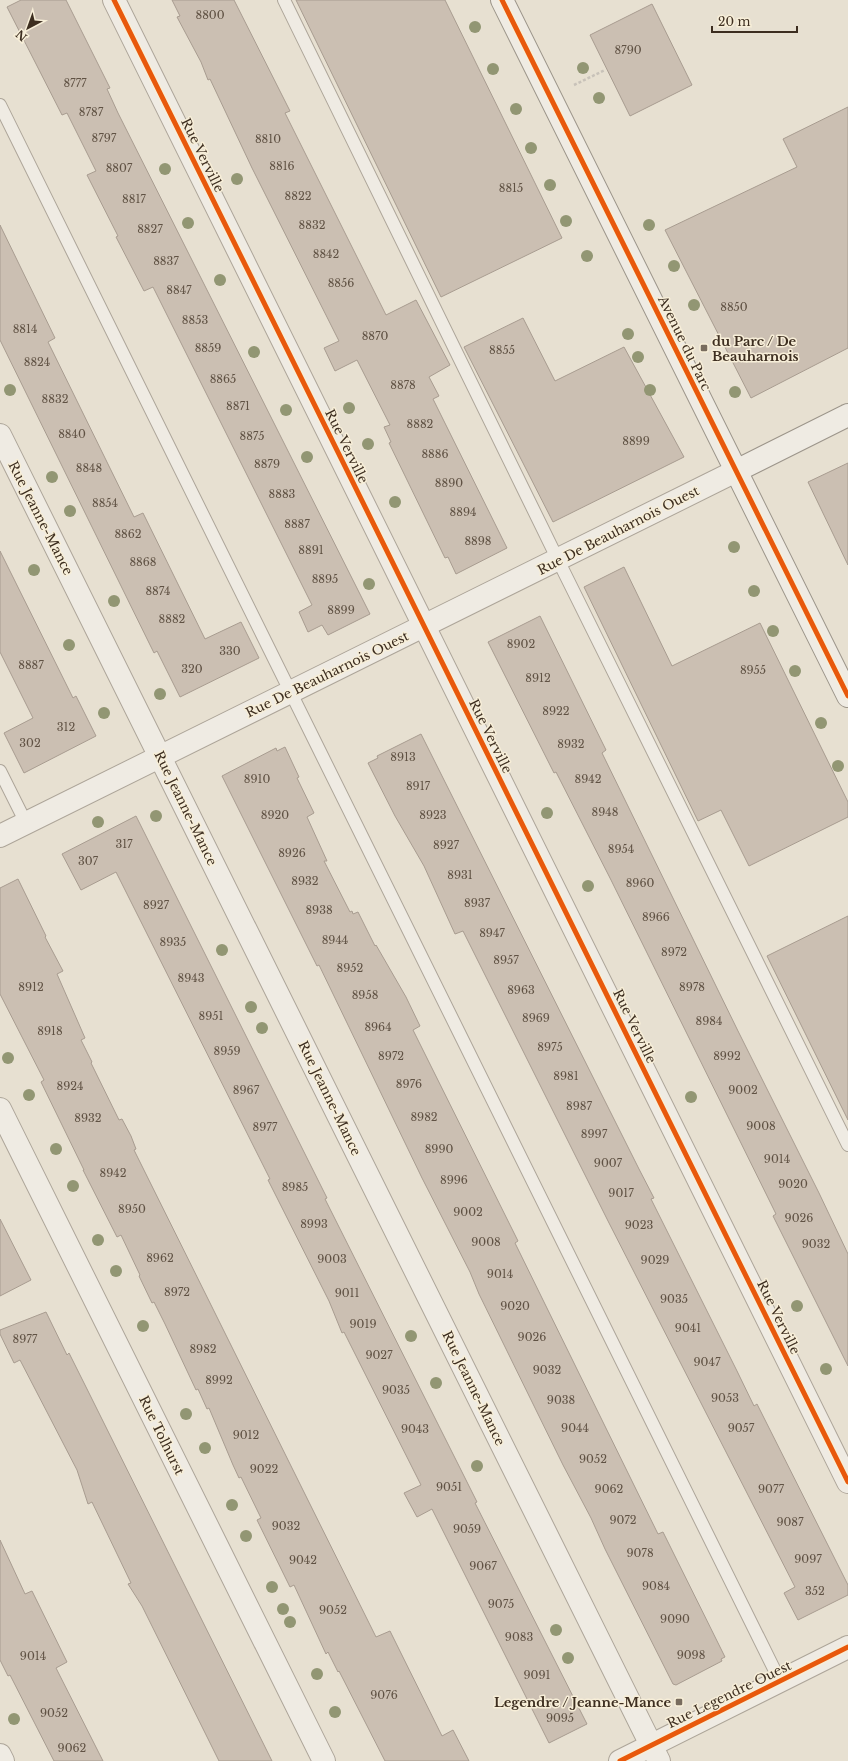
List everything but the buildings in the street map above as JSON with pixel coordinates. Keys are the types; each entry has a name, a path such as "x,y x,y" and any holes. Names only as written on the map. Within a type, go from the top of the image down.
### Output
{"street":[{"name":"Rue Verville","path":"114,0 848,1482"},
{"name":"Avenue du Parc","path":"502,0 848,696"},
{"name":"Rue De Beauharnois Ouest","path":"0,836 160,755 292,692 848,415"},
{"name":"Rue Jeanne-Mance","path":"0,435 656,1753"},
{"name":"Rue Tolhurst","path":"0,1110 324,1761"},
{"name":"Rue Legendre Ouest","path":"620,1761 656,1753 780,1681 848,1647"},
{"path":"0,1755 3,1761"}],"lane":[{"path":"284,0 558,560 848,1145"},
{"path":"0,105 292,692 780,1681"},
{"path":"0,771 26,823"}],"path":[{"path":"574,85 605,70"}],"cycle path":[{"path":"114,0 848,1482"},
{"path":"502,0 848,696"},
{"path":"620,1761 848,1647"}],"place":[{"name":"du Parc / De Beauharnois","path":"704,348"},
{"name":"Legendre / Jeanne-Mance","path":"679,1702"}]}
